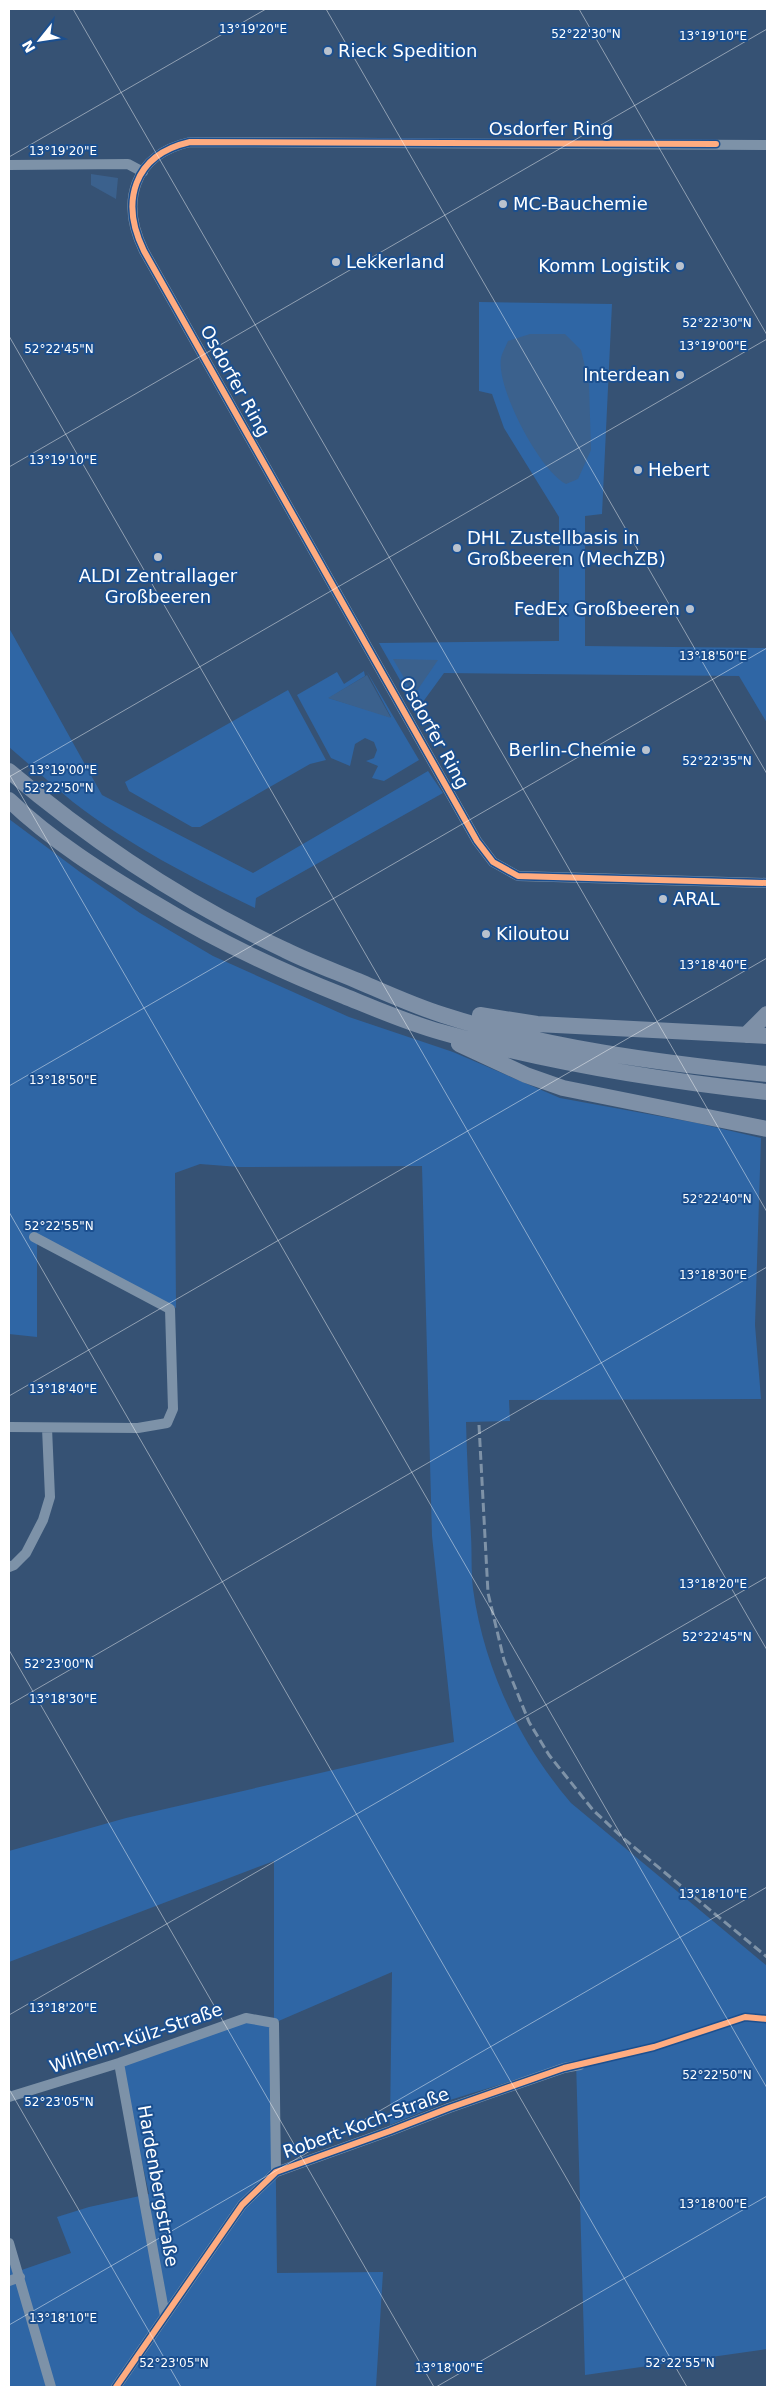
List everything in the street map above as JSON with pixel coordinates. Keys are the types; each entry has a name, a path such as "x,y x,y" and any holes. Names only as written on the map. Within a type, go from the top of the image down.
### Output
{"highway":[{"path":"9,771 48,804 111,850 195,904 286,951 401,999 443,1015 520,1036 629,1056 767,1074"},
{"path":"9,800 24,815"},
{"path":"9,806 24,815 100,872 220,941 275,968 391,1016 440,1032 513,1051 625,1075 767,1092"},
{"path":"401,999 477,1015 537,1024 767,1036"},
{"path":"746,1035 767,1014"},
{"path":"440,1032 498,1063 563,1088 767,1129"}],"street":[{"name":"Osdorfer Ring","path":"767,145 201,142 171,148 155,158 142,172 135,186 131,203 134,227 144,251 484,852 493,862 518,876 767,883"},
{"path":"9,165 128,164 142,172"},
{"path":"9,1427 138,1428 166,1423 173,1409 170,1309 34,1237"},
{"path":"9,1567 14,1566 26,1553 43,1520 50,1496 47,1428"},
{"name":"Wilhelm-Külz-Straße","path":"9,2097 118,2063 246,2018 274,2022 276,2172"},
{"name":"Hardenbergstraße","path":"118,2063 165,2316"},
{"name":"Robert-Koch-Straße","path":"116,2387 242,2205 276,2172 449,2108 564,2068 580,2065"},
{"path":"9,2244 51,2387"},
{"path":"9,2281 20,2277"}],"shaded area":[{"path":"91,174 118,178 116,199 91,185"},
{"path":"479,302 612,304 602,514 585,516 585,646 767,648 767,723 739,676 444,673 417,710 379,643 559,641 559,517 504,428 492,394 479,391"},
{"path":"530,334 565,334 581,350 589,384 591,450 578,479 566,484 544,463 533,446 505,389 501,371 501,358 508,341"},
{"path":"9,628 102,795 253,873 428,771 443,793 256,898 255,908 184,873 94,818 9,747"},
{"path":"393,659 438,660 414,695"},
{"path":"366,670 419,760 384,781 372,778 378,766 366,761 374,758 377,750 374,742 365,738 355,744 350,766 331,758 297,695 337,672 344,684 364,671 365,676 329,698 391,717"},
{"path":"367,675 391,718 328,698"},
{"path":"288,690 326,760 310,764 200,827 192,827 129,791 125,782"},
{"path":"9,819 80,872 140,913 213,956 349,1017 453,1052 560,1098 697,1123 761,1138 755,1325 761,1399 509,1400 510,1421 466,1422 472,1576 478,1618 495,1675 520,1729 552,1780 571,1803 767,1966 767,2349 585,2375 576,2061 450,2100 390,2125 392,1972 274,2023 277,2273 383,2272 376,2387 9,2387 9,2261 13,2273 71,2253 57,2217 89,2207 149,2194 121,2065 246,2022 274,2022 274,1861 9,1962 9,1851 126,1818 454,1742 432,1536 422,1166 239,1167 200,1164 175,1173 176,1308 37,1235 37,1337 9,1334"}],"railway":[{"path":"479,1425 488,1593 504,1660 529,1722 549,1755 593,1810 623,1838 767,1957"}],"cycle path":[{"path":"716,144 190,142 171,148 155,158 144,169 137,183 133,198 133,215 144,251 477,841 493,862 518,876 767,883"},
{"path":"116,2387 242,2205 276,2172 564,2068 654,2047 745,2017 767,2019"}],"place":[{"name":"Rieck Spedition","path":"328,51"},
{"name":"MC-Bauchemie","path":"503,204"},
{"name":"Lekkerland","path":"336,262"},
{"name":"Komm Logistik","path":"680,266"},
{"name":"Interdean","path":"680,375"},
{"name":"Hebert","path":"638,470"},
{"name":"DHL Zustellbasis in Großbeeren (MechZB)","path":"457,548"},
{"name":"ALDI Zentrallager Großbeeren","path":"158,557"},
{"name":"FedEx Großbeeren","path":"690,609"},
{"name":"Berlin-Chemie","path":"646,750"},
{"name":"ARAL","path":"663,899"},
{"name":"Kiloutou","path":"486,934"}]}
